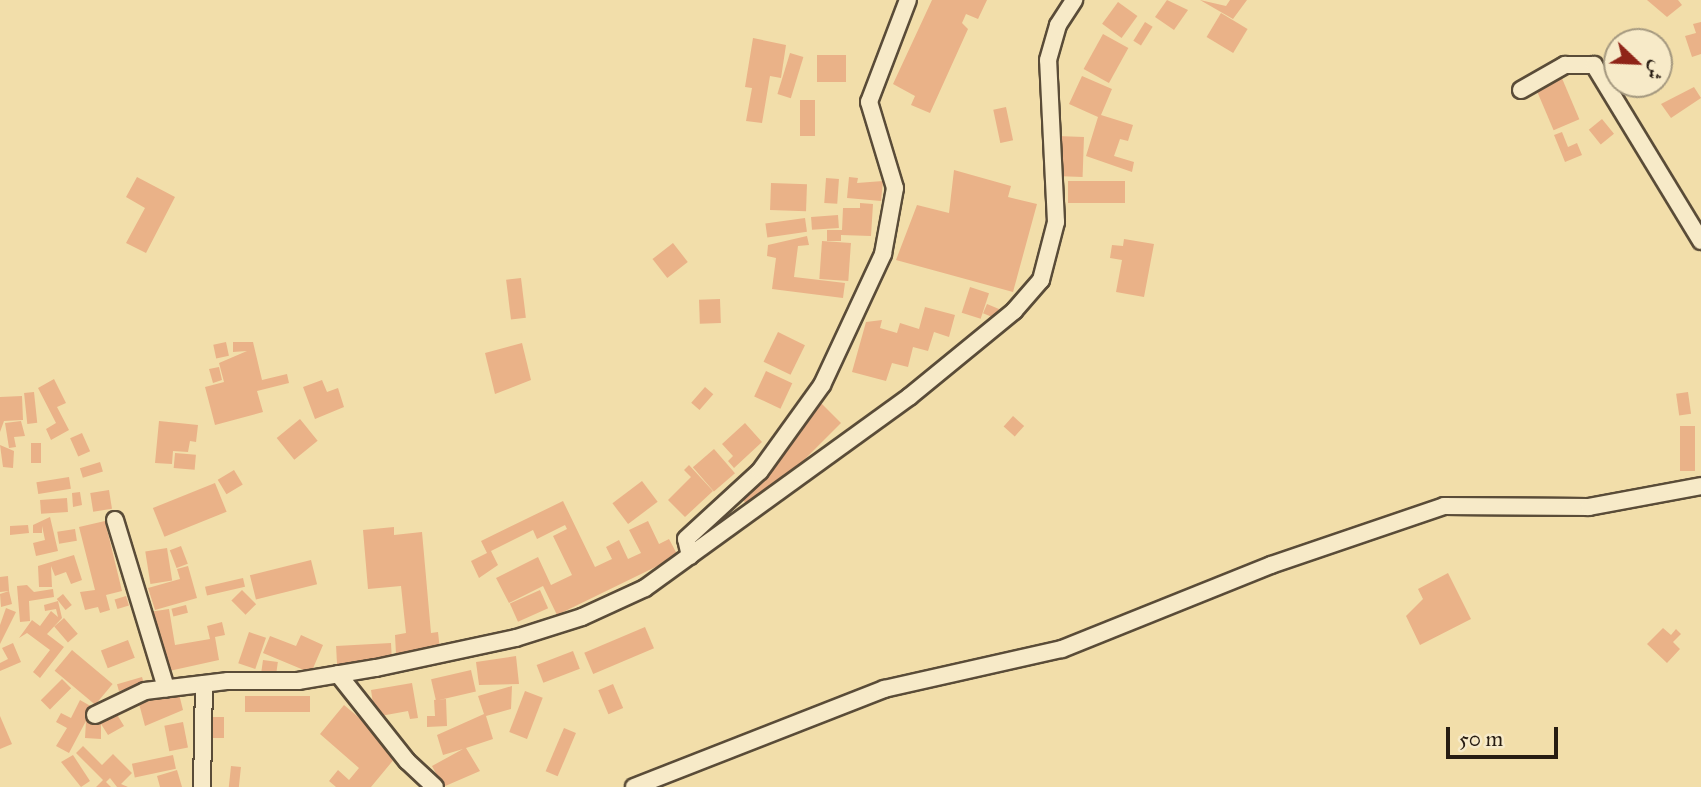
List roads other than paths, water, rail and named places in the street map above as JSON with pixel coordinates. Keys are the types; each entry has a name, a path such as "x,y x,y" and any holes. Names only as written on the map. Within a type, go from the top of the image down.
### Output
{"street":[{"path":"690,556 686,539 760,471 822,386 883,254 895,188 869,102 908,0"},
{"path":"95,715 145,691 338,674 516,638 582,617 645,589 909,397 1014,311 1041,279 1056,222 1048,60 1058,25 1074,0"},
{"path":"1521,90 1565,65 1594,65 1701,241"},
{"path":"634,787 884,689 1062,649 1271,565 1444,506 1590,508 1701,486"},
{"path":"116,520 166,688"},
{"path":"338,674 407,761 435,787"},
{"path":"202,787 204,684"}]}
